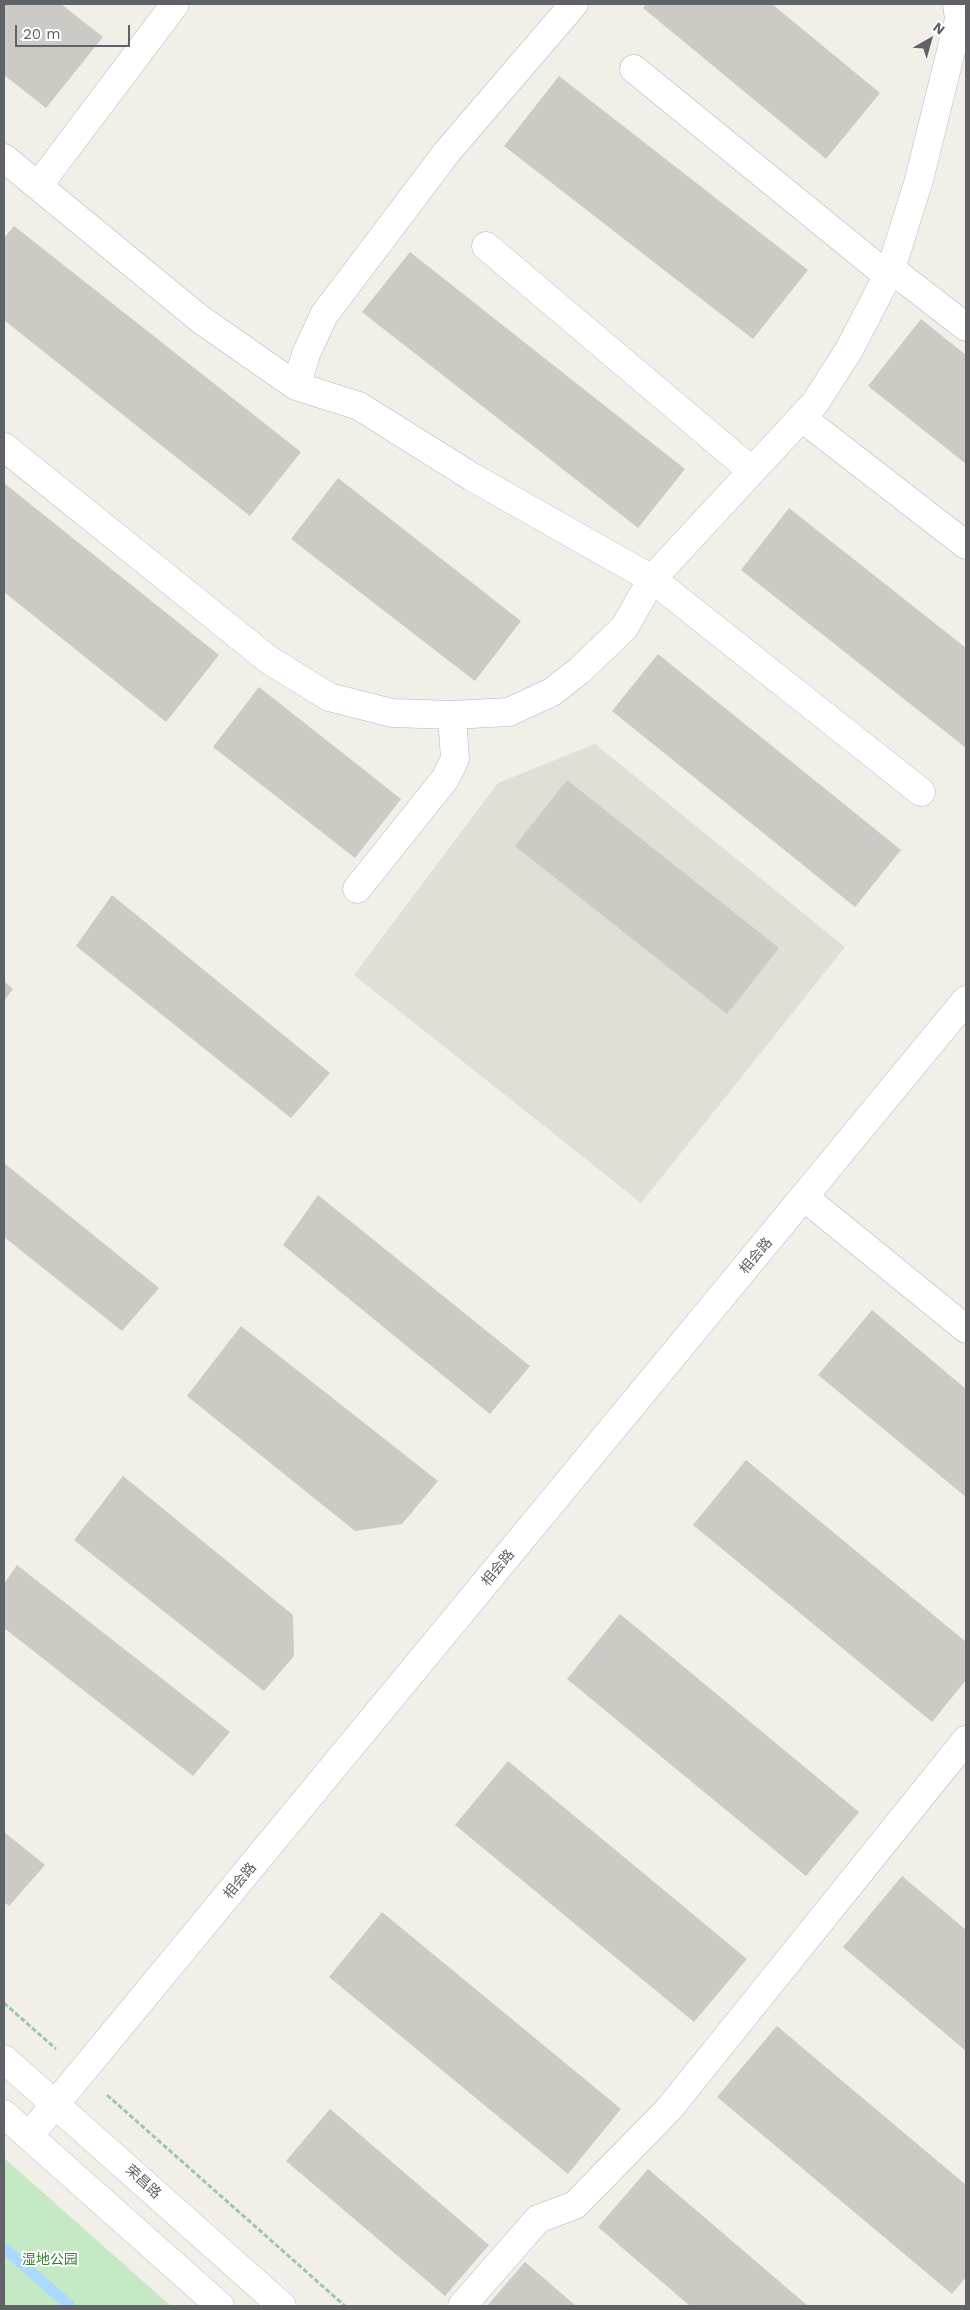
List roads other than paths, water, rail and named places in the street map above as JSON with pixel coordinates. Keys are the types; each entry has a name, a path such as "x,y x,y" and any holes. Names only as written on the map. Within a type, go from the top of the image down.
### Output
{"street":[{"path":"38,186 175,4"},
{"path":"296,386 306,354 324,315 447,152 574,4"},
{"path":"4,447 269,660 329,697 392,713 452,715 509,712 552,692 580,670 624,628 652,579 815,403 849,350 889,272 921,171 958,19 957,4"},
{"path":"634,69 889,272 966,327"},
{"path":"4,158 200,319 296,386 359,406 472,477 652,579 921,792"},
{"path":"486,246 752,472"},
{"path":"802,418 966,545"},
{"path":"357,889 445,779 455,759 452,715"},
{"name":"相会路","path":"29,2136 966,1000"},
{"path":"804,1197 966,1329"},
{"path":"462,2306 538,2219 575,2205 669,2109 966,1740"},
{"name":"荣昌路","path":"4,2059 282,2306"},
{"path":"4,2114 220,2306"}],"waterway":[{"path":"4,2248 70,2306"}],"park label":[{"name":"湿地公园","path":"50,2260"}]}
